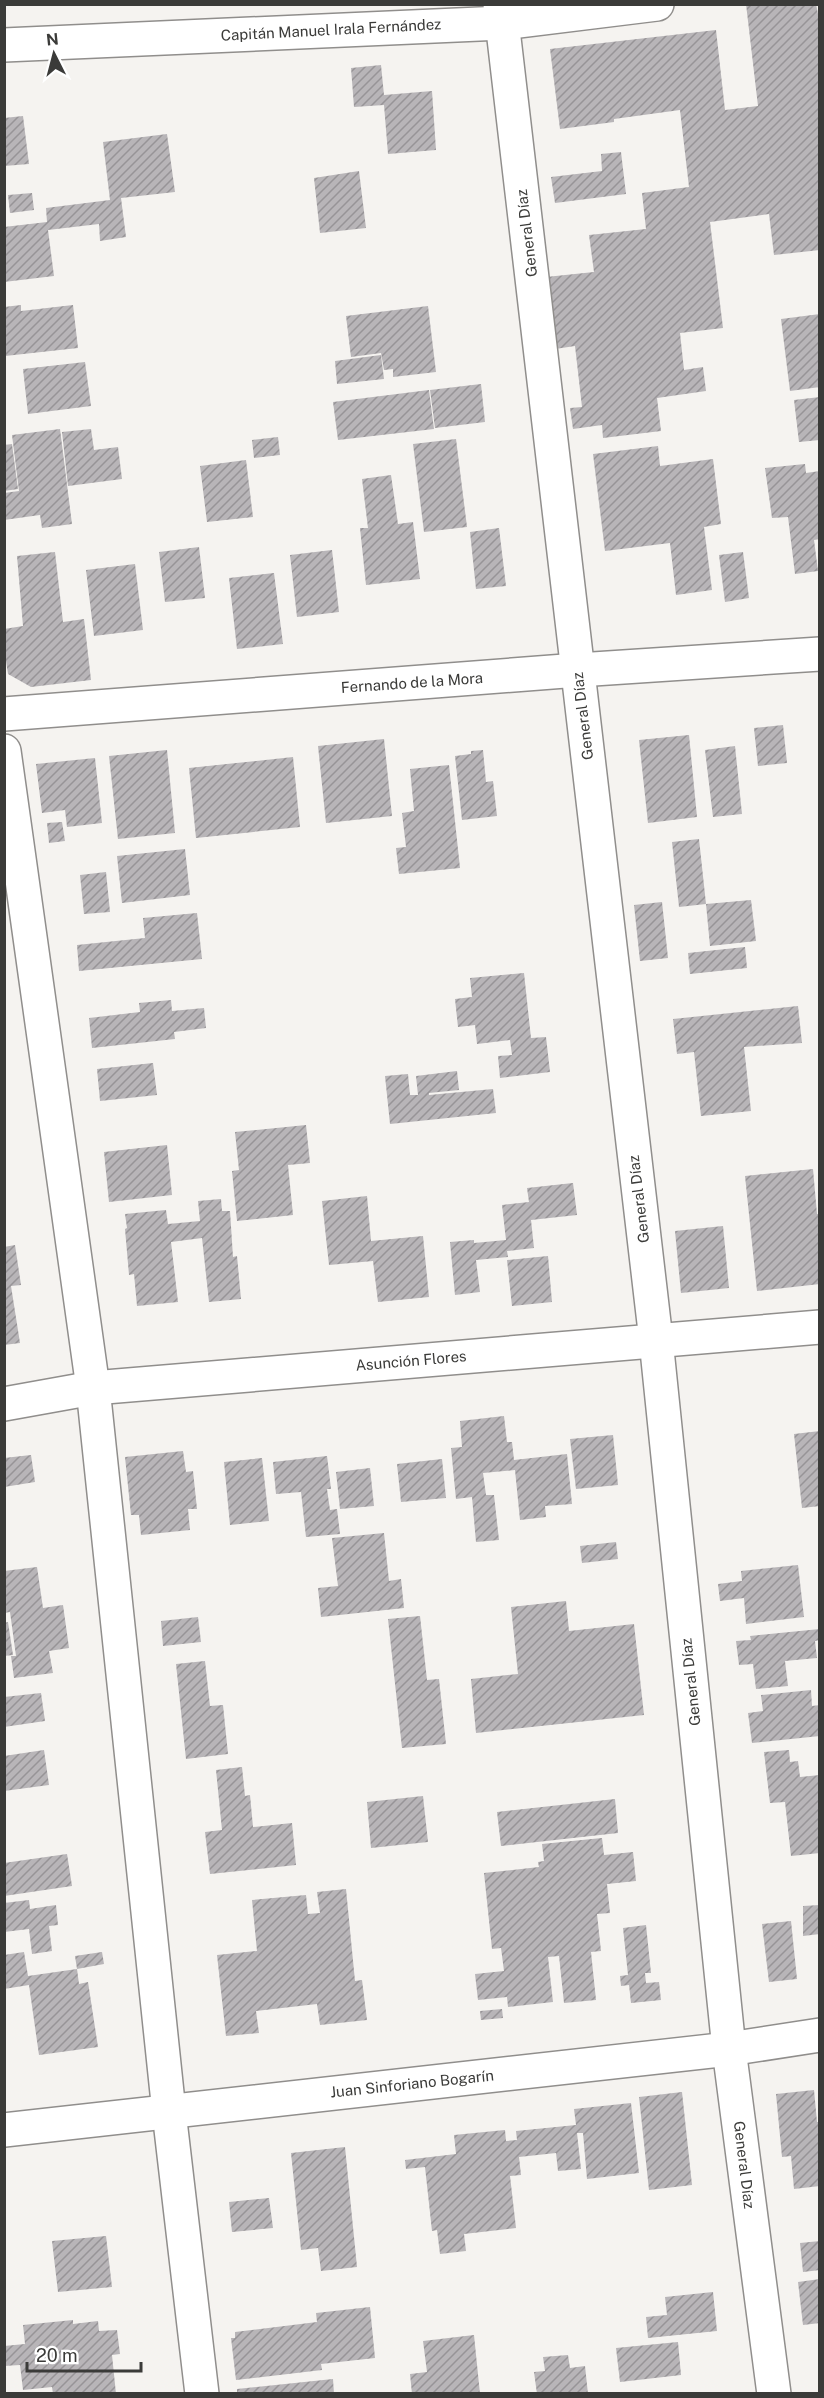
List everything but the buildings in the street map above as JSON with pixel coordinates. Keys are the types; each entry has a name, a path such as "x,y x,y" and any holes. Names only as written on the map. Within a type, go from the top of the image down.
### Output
{"street":[{"name":"Capitán Manuel Irala Fernández","path":"4,45 657,4"},
{"name":"General Díaz","path":"501,14 656,1340 729,2049 774,2394"},
{"name":"Fernando de la Mora","path":"4,714 819,654"},
{"path":"4,751 93,1388 169,2112 202,2394"},
{"name":"Asunción Flores","path":"4,1404 93,1388 819,1327"},
{"name":"Juan Sinforiano Bogarín","path":"4,2130 729,2049 819,2035"}]}
